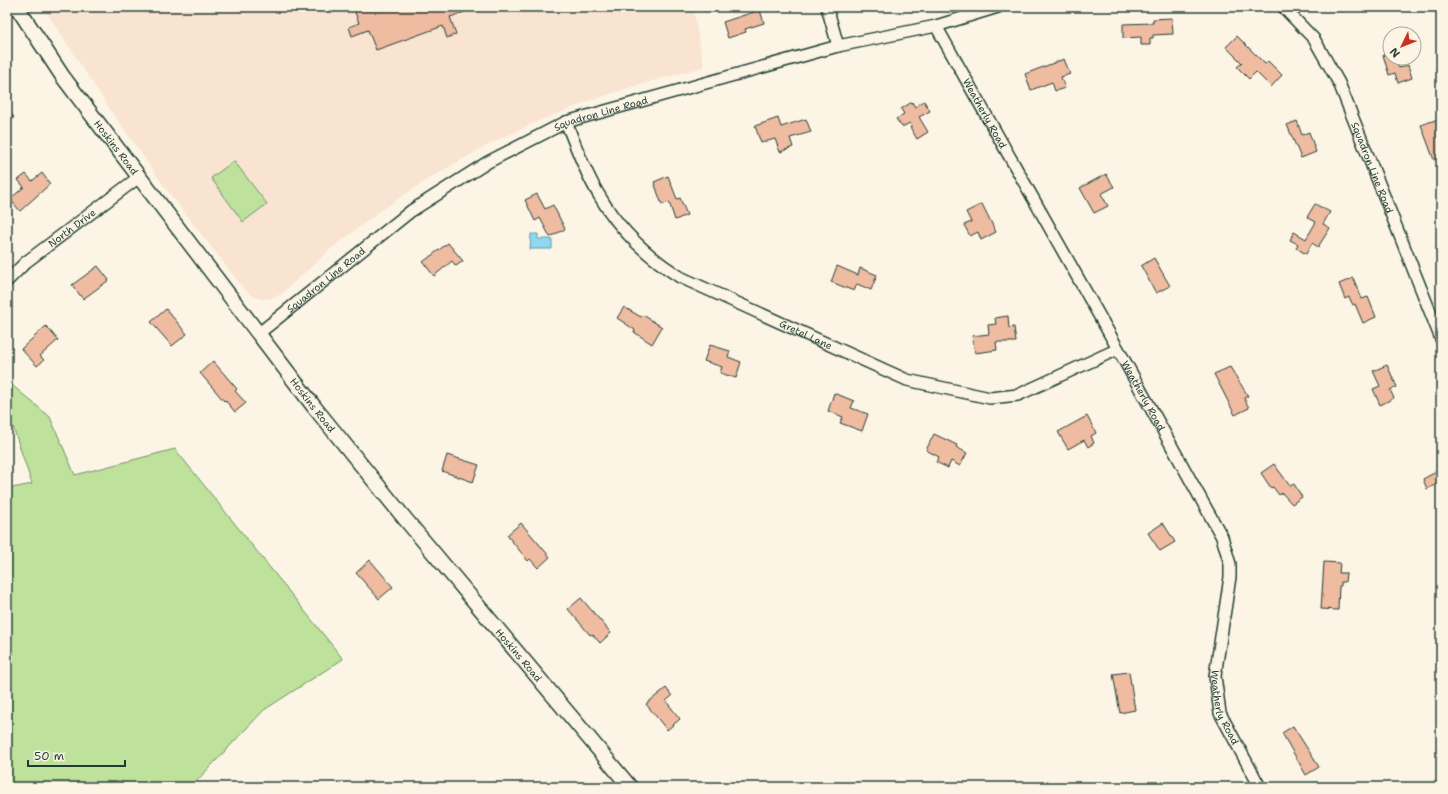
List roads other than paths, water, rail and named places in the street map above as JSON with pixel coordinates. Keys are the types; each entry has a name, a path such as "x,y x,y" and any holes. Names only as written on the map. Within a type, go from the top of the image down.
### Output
{"street":[{"name":"Hoskins Road","path":"17,7 62,77 258,334 406,520 630,787"},
{"path":"827,7 838,46"},
{"name":"Squadron Line Road","path":"258,334 411,211 488,162 566,122 838,46 936,26 998,7"},
{"name":"Squadron Line Road","path":"1283,7 1314,39 1339,83 1441,339"},
{"name":"Weatherly Road","path":"936,26 1222,537 1230,564 1230,577 1215,676 1217,703 1220,713 1260,787"},
{"name":"Gretel Lane","path":"566,122 598,195 638,246 658,263 680,277 907,380 990,398 1018,395 1118,349"},
{"name":"North Drive","path":"7,281 26,262 139,177"}],"water":[{"path":"531,234 538,234 538,239 552,239 552,249 530,249"}]}
